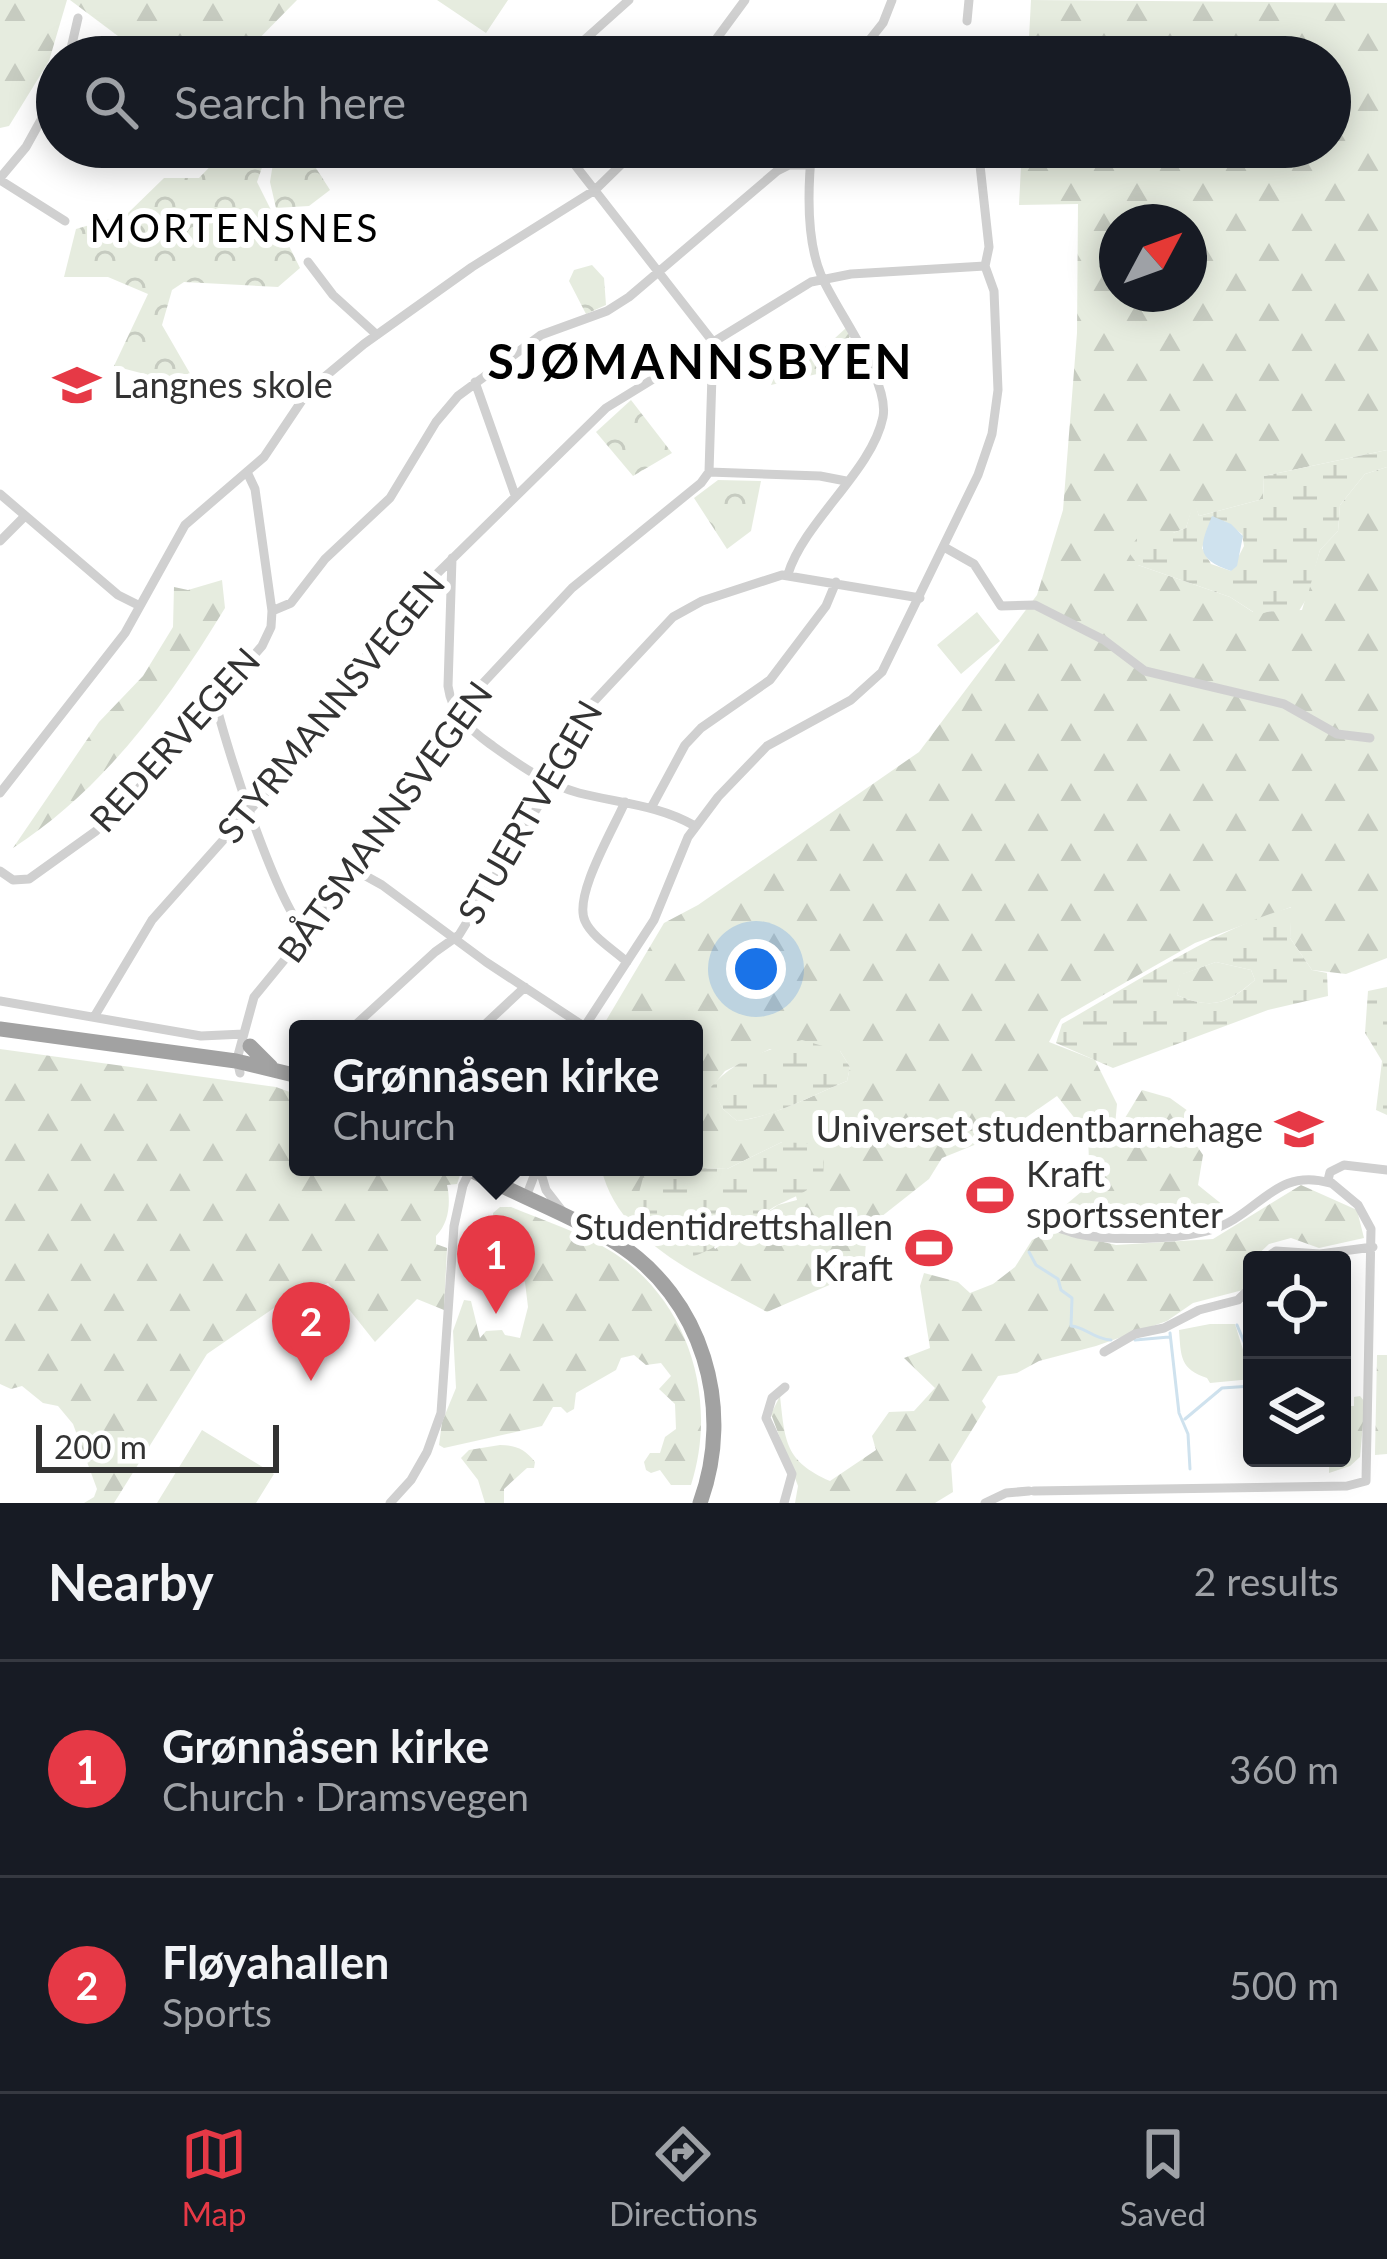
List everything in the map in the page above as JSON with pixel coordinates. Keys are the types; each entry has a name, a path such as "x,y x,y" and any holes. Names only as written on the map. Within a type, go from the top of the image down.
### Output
{"highway":[{"path":"0,1029 274,1069 289,1076"},
{"path":"247,1040 274,1069"},
{"path":"240,1066 289,1078"},
{"path":"486,1176 634,1255 670,1292 696,1334 710,1374 715,1417 700,1503"}],"street":[{"path":"589,36 629,0"},
{"path":"718,36 745,0"},
{"path":"873,36 892,0"},
{"path":"967,21 969,0"},
{"path":"74,36 78,18"},
{"path":"36,129 0,179 65,220"},
{"path":"578,168 713,342 709,472 820,476 846,482"},
{"path":"0,793 125,633 185,525 271,448 309,390 377,335 472,267 595,190 618,168"},
{"name":"REDERVEGEN","path":"0,871 13,880 29,879 126,803 262,646 272,610 291,603 325,559 391,498 442,412 475,382 541,335 618,305 783,168"},
{"path":"788,574 799,550 873,442 884,408 878,384 823,279 813,231 811,168"},
{"path":"589,1020 660,908 695,826 758,753 786,732 851,700 875,681 894,653 944,547 985,456 997,407 994,282 986,266 981,168"},
{"path":"308,262 332,295 377,335"},
{"name":"STYRMANNSVEGEN","path":"94,1017 152,920 252,809 399,611 606,408 788,295 823,279 986,266"},
{"path":"475,382 515,495"},
{"path":"247,472 255,489 272,610"},
{"name":"BÅTSMANNSVEGEN","path":"240,1066 254,998 308,936 355,870 456,712 572,588 709,472"},
{"path":"0,494 118,595 140,606"},
{"path":"0,541 25,516"},
{"path":"944,547 980,571 1000,607 1035,605 1104,640 1145,671 1284,704 1336,734 1370,738"},
{"path":"452,557 448,675 456,712 479,736 552,783 651,808 695,826"},
{"name":"STUERTVEGEN","path":"361,1020 467,924 552,783 585,711 665,623 702,601 788,574 920,598"},
{"path":"651,808 686,745 701,728 770,680 826,606 836,582"},
{"path":"214,700 290,910 308,936"},
{"path":"625,802 588,881 582,913 587,926 627,962"},
{"path":"355,870 572,1020"},
{"path":"490,1020 525,987"},
{"path":"0,1001 247,1040"},
{"path":"1330,1184 1330,1172 1340,1165 1387,1170"},
{"path":"390,1503 411,1480 441,1413 454,1222 466,1176"},
{"path":"519,1194 530,1176"},
{"path":"539,1176 567,1216"},
{"path":"986,1503 1006,1493 1032,1491 1099,1497 1172,1488 1347,1486 1366,1480 1371,1229 1362,1210 1330,1184 1308,1177 1288,1181 1228,1223 1189,1234 1101,1236 1051,1226"},
{"path":"1343,1251 1373,1247"},
{"path":"1105,1352 1135,1334 1157,1330 1243,1295"},
{"path":"784,1503 792,1474 766,1418 772,1398 785,1387"},
{"path":"1172,1488 1173,1503"}],"green space":[{"path":"0,0 67,0 56,36 36,36 36,82 9,126 0,128"},
{"path":"70,0 297,0 262,36 118,36"},
{"path":"437,0 508,0 486,33"},
{"path":"1031,0 1387,3 1387,450 1264,476 1263,499 1199,516 1194,503 1186,528 1173,533 1138,565 1230,597 1253,612 1302,610 1320,550 1338,531 1340,505 1365,474 1387,467 1387,958 1346,974 1312,970 1290,938 1291,907 1195,943 1061,1019 1049,1042 1095,1060 1117,1104 1114,1136 1142,1090 1170,1098 1206,1124 1195,1143 1203,1155 1198,1185 1229,1210 1144,1224 1102,1221 1062,1208 1100,1176 1089,1162 1088,1135 1057,1096 1004,1133 942,1158 929,1179 867,1228 864,1270 767,1312 692,1271 645,1237 625,1217 604,1176 674,1176 715,1249 778,1205 797,1200 782,1142 727,1169 703,1168 703,1020 606,1020 664,923 698,905 919,752 1037,595 1063,510 1077,333 1078,204 1019,205 1021,168 1351,168 1351,36 1029,36","holes":["770,1049 840,1051 850,1067 847,1081 751,1118 737,1121 723,1109 712,1087 725,1071"]},
{"path":"209,168 262,168 257,182 300,268 278,287 184,282 172,290 162,325 192,377 189,399 168,395 156,377 114,366 148,294 108,277 64,277 76,229 127,214 164,178 199,178"},
{"path":"272,168 316,168 330,190 309,206 276,208"},
{"path":"592,265 604,278 606,305 586,314 569,281 574,270"},
{"path":"846,328 850,337 817,374 771,385 780,364 795,352 812,359"},
{"path":"631,400 672,453 633,476 596,432"},
{"path":"1387,450 1387,467 1365,474 1340,505 1338,531 1320,550 1307,598 1297,614 1270,611 1258,615 1230,597 1138,565 1130,554 1145,528 1173,533 1186,528 1194,500 1199,516 1263,499 1264,476","holes":["1224,521 1242,534 1244,546 1231,571 1211,564 1202,548 1211,522"]},
{"path":"718,480 761,481 751,531 727,549 694,498"},
{"path":"222,580 225,608 157,709 76,799 13,848 99,722 143,676 173,627 174,587 188,590"},
{"path":"977,612 1000,641 961,674 937,645"},
{"path":"1292,907 1290,938 1312,970 1327,973 1328,996 1268,1010 1113,1068 1056,1043 1062,1024 1175,959","holes":["1216,962 1251,970 1255,980 1228,999 1210,1003 1177,995 1183,974"]},
{"path":"1216,962 1251,970 1255,980 1219,1002 1177,995 1182,974"},
{"path":"1387,987 1387,1115 1376,1110 1382,1061 1365,1033 1368,991"},
{"path":"802,1040 840,1051 850,1067 847,1081 752,1118 737,1121 723,1109 711,1087 720,1078 752,1057"},
{"path":"0,1049 289,1092 289,1176 460,1176 457,1184 447,1185 448,1212 436,1236 436,1244 447,1248 444,1310 417,1299 375,1342 328,1283 290,1297 207,1354 114,1503 84,1503 97,1489 73,1424 58,1406 43,1403 22,1386 11,1389 0,1384"},
{"path":"782,1142 817,1144 824,1162 823,1178 804,1192 692,1257 652,1229 637,1200 643,1178 703,1176 703,1168 727,1169"},
{"path":"1301,1185 1357,1210 1364,1238 1319,1248 1291,1238 1262,1251 1243,1251 1243,1290 1193,1303 1167,1321 998,1376 982,1401 986,1407 951,1464 953,1492 935,1503 795,1503 798,1486 771,1414 780,1396 790,1448 804,1466 830,1481 876,1450 872,1436 889,1412 914,1411 935,1388 904,1358 930,1348 920,1286 924,1273 958,1282 970,1293 993,1284 1015,1267 1032,1240 1053,1230 1116,1245 1213,1239"},
{"path":"511,1207 602,1246 640,1274 662,1298 679,1326 699,1388 699,1453 691,1485 671,1485 660,1470 646,1470 644,1462 650,1453 660,1453 665,1437 676,1429 675,1404 659,1389 671,1376 661,1363 646,1365 634,1355 621,1358 616,1370 576,1393 574,1409 567,1413 553,1407 542,1426 444,1448 439,1445 442,1422 456,1388 453,1331 464,1300 471,1301 480,1338 486,1331 502,1330 520,1338 528,1307 525,1282 513,1274 505,1278 485,1274 483,1267 494,1231 493,1213"},
{"path":"1235,1324 1243,1350 1243,1380 1210,1383 1187,1366 1179,1330"},
{"path":"1377,1355 1387,1355 1387,1454 1375,1455"},
{"path":"1354,1397 1365,1402 1360,1457 1351,1465 1351,1406"},
{"path":"202,1430 274,1474 256,1503 157,1503"},
{"path":"500,1445 524,1451 535,1462 534,1468 527,1468 504,1489 504,1503 485,1503 478,1480 461,1458 469,1450"}],"water":[{"path":"1212,516 1243,536 1237,566 1231,571 1211,561 1203,550"}],"waterway":[{"path":"1029,1252 1036,1265 1058,1279 1061,1290 1072,1298 1071,1326 1111,1340"},
{"path":"1237,1325 1251,1359"},
{"path":"1170,1333 1190,1469"},
{"path":"1135,1340 1169,1337"},
{"path":"1185,1419 1222,1388 1243,1387"}],"place":[{"name":"Langnes skole","path":"77,385"},
{"name":"Universet studentbarnehage","path":"1299,1129"},
{"name":"Kraft sportssenter","path":"990,1195"},
{"name":"Studentidrettshallen Kraft","path":"929,1248"},
{"name":"Grønnåsen kirke","path":"496,1314"},
{"name":"Fløyahallen","path":"311,1381"}],"district":[{"name":"MORTENSNES","path":"235,228"},
{"name":"SJØMANNSBYEN","path":"701,362"}]}
